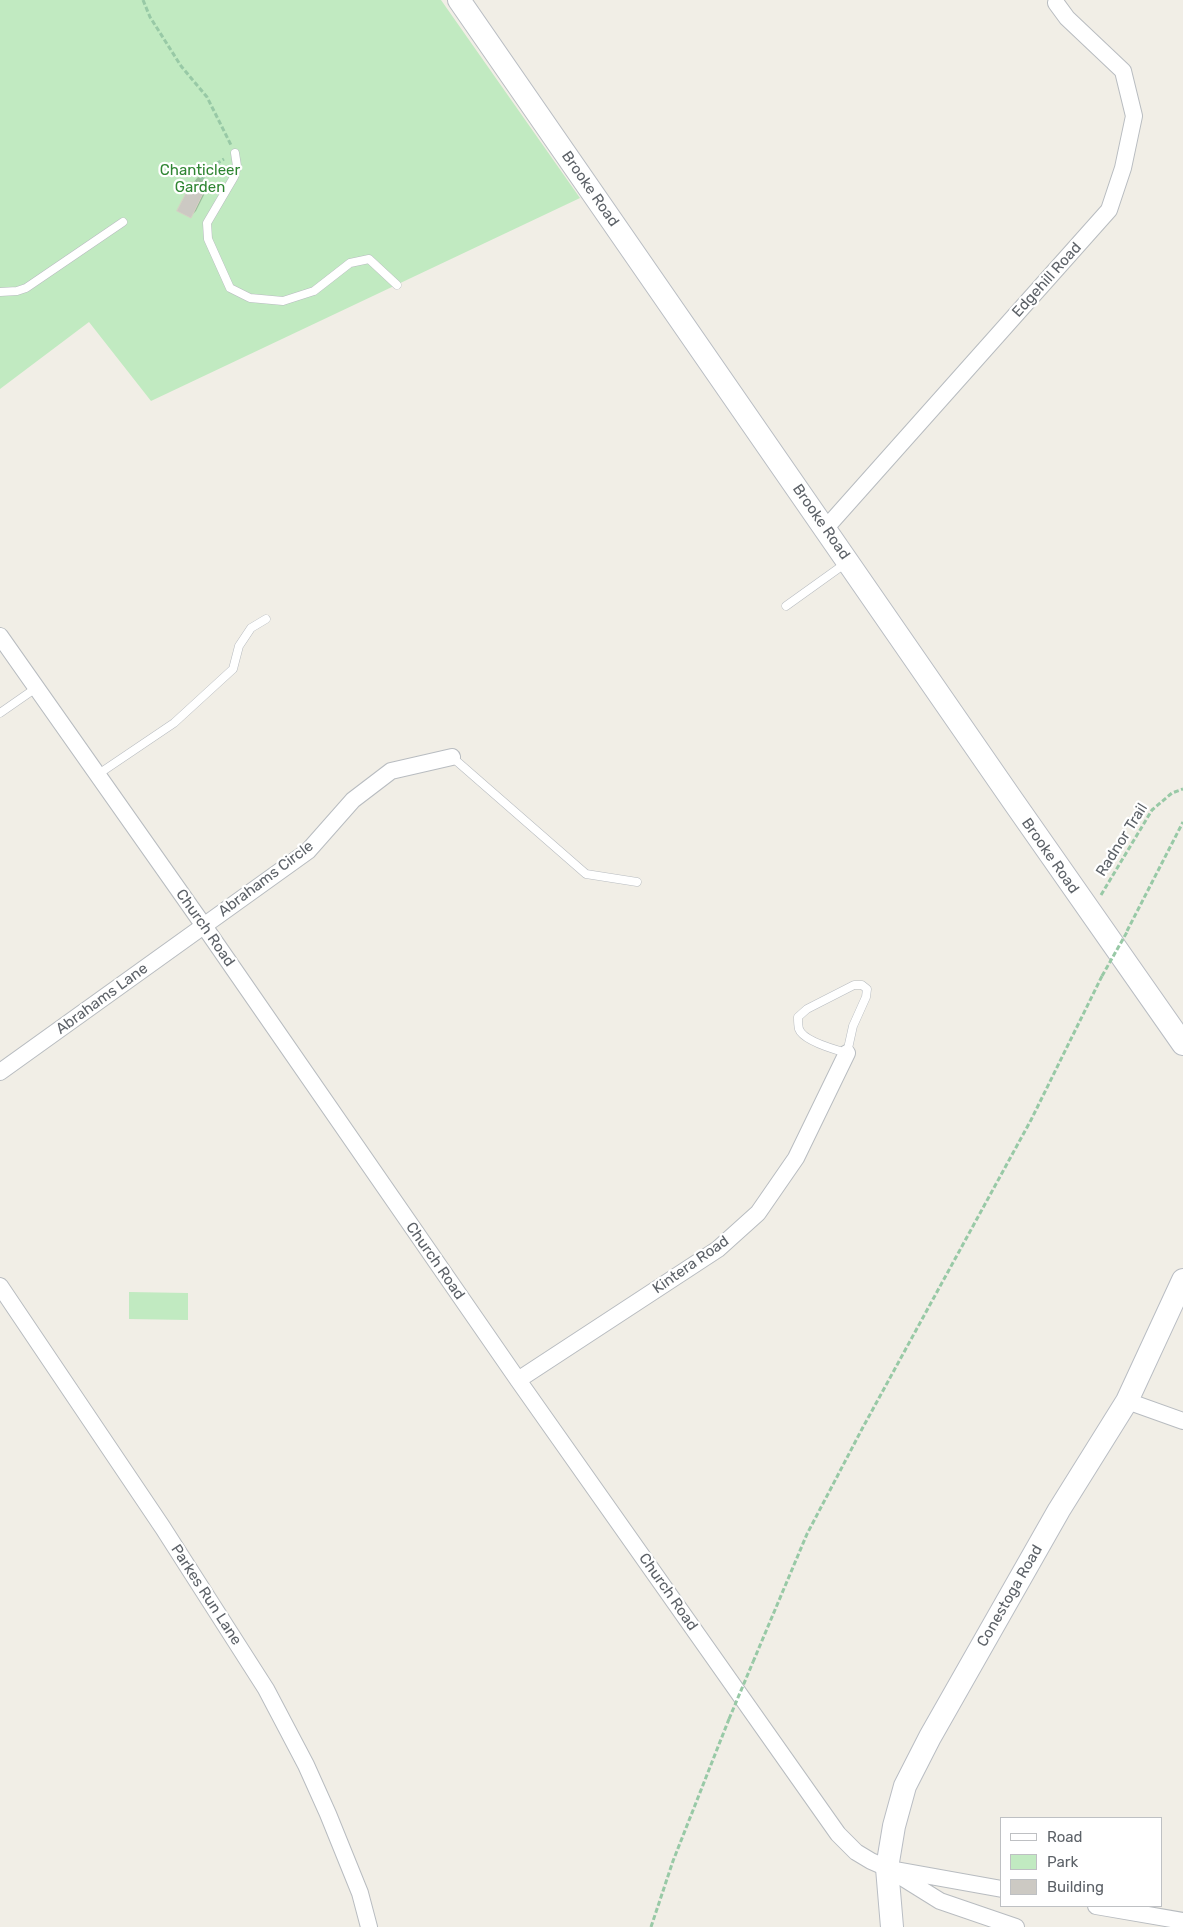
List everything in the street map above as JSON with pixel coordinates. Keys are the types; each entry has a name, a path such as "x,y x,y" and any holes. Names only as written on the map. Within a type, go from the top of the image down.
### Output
{"main road":[{"name":"Brooke Road","path":"459,0 1090,913 1183,1044"},
{"name":"Conestoga Road","path":"892,1927 887,1868 894,1826 905,1786 930,1737 1059,1510 1127,1402 1183,1280"}],"street":[{"name":"Edgehill Road","path":"825,529 1110,210 1123,168 1134,116 1123,71 1067,18 1056,3"},
{"name":"Church Road","path":"0,636 204,926 518,1380 838,1834 856,1852 887,1868"},
{"name":"Abrahams Circle","path":"204,926 308,851 353,800 391,771 452,757"},
{"name":"Abrahams Lane","path":"0,1072 204,926"},
{"name":"Kintera Road","path":"518,1380 718,1249 758,1213 796,1158 847,1053"},
{"name":"Parkes Run Lane","path":"0,1286 163,1528 266,1689 306,1765 328,1814 360,1894 370,1927"},
{"path":"1127,1402 1183,1421"},
{"path":"887,1868 1000,1889"},
{"path":"887,1868 940,1901 1016,1927"},
{"path":"1102,1907 1183,1921"}],"lane":[{"path":"235,153 237,166 234,177 207,222 208,239 230,288 250,298 283,302 314,291 350,263 370,259 397,284"},
{"path":"0,292 17,291 26,288 123,222"},
{"path":"786,606 848,562"},
{"path":"97,775 174,723 226,676 233,669 239,646 251,628 266,619"},
{"path":"0,713 36,688"},
{"path":"452,757 586,874 637,882"},
{"path":"854,985 862,985 867,989 866,997 852,1026 847,1053 824,1046 802,1034 798,1028 798,1017 806,1009 854,985"}],"path":[{"path":"143,0 150,17 181,66 208,97 235,153 211,167 201,180"},
{"name":"Radnor Trail","path":"1090,913 1152,810 1172,793 1183,789"},
{"path":"651,1927 673,1862 753,1662 807,1534 1031,1120 1102,976 1127,932 1183,822"}],"green space":[{"name":"Chanticleer Garden","path":"0,0 441,0 580,198 151,401 89,322 0,389"},
{"path":"129,1292 188,1293 188,1320 129,1319"}],"building":[{"path":"192,182 205,189 191,218 177,211"}]}
